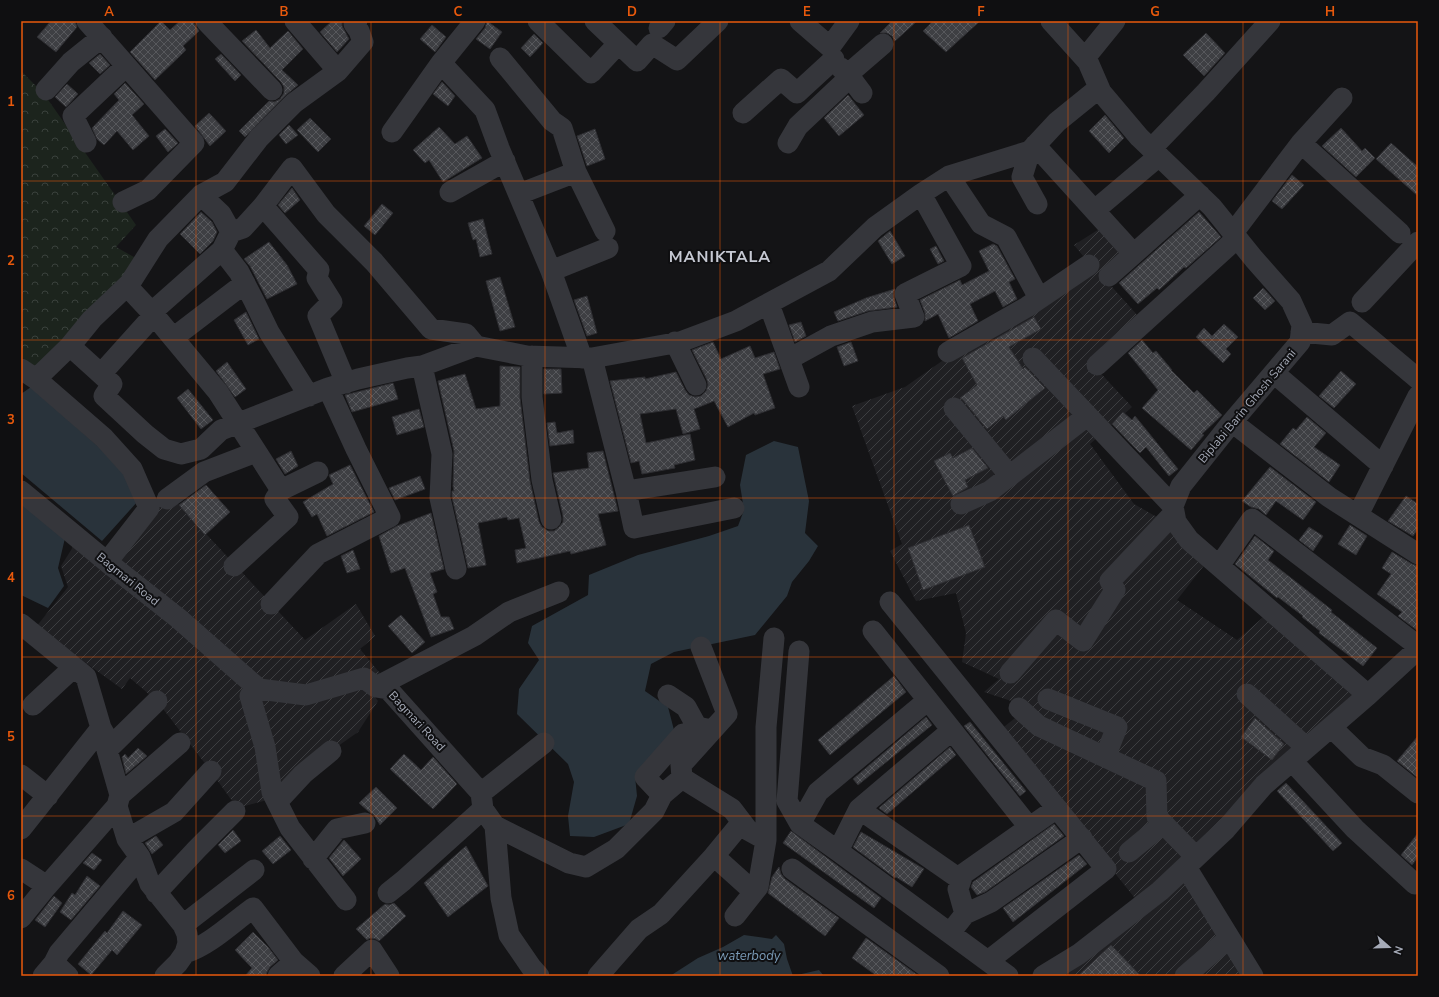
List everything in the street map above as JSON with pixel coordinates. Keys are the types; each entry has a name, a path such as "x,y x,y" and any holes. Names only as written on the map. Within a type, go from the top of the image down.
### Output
{"street":[{"path":"87,21 194,143 148,190 123,202"},
{"path":"206,21 272,90"},
{"path":"295,21 338,71"},
{"path":"392,132 441,63 475,21"},
{"path":"538,21 591,73 618,44"},
{"path":"595,21 637,61 652,44 677,60 718,21"},
{"path":"800,21 832,53 862,93"},
{"path":"743,113 781,79 797,93 832,53 849,21"},
{"path":"1051,21 1085,58 1101,92 1139,137 1212,207 1291,301 1302,325 1301,332 1332,335 1350,322 1418,378"},
{"path":"1085,58 1115,21"},
{"path":"1095,210 1155,152 1206,92 1270,21"},
{"path":"106,562 149,508 132,469 104,438 29,374 70,346 92,319 127,286 158,239 202,195 225,182 259,138 294,103 338,71 362,42 359,31 354,22"},
{"path":"46,90 71,62 102,38"},
{"path":"788,143 798,126 883,44"},
{"path":"500,58 552,121 562,128 576,172 607,240 551,271"},
{"path":"441,63 485,110 587,358 626,491 634,528 734,508"},
{"path":"86,142 73,116 126,66"},
{"path":"1037,204 1022,177 1032,148 1058,122 1099,88"},
{"path":"1097,365 1235,235 1301,143 1342,98"},
{"path":"1301,143 1412,244 1362,302"},
{"path":"70,346 112,384 104,396 145,434 164,449 181,454 201,449 221,430 337,385 407,368 422,366 476,346 532,356 587,358 675,342 736,321 829,271 875,227 921,194 950,176 1032,148"},
{"path":"1032,148 1095,210 1133,253"},
{"path":"450,192 505,161"},
{"path":"101,374 153,313 227,241 243,228 263,206 292,168 326,214 374,262 432,329 466,334 476,346"},
{"path":"519,194 576,172"},
{"path":"950,176 981,224 1006,237 1040,298"},
{"path":"789,359 831,336 872,322 914,317 905,294 962,266 921,194"},
{"path":"202,195 221,214 227,241 245,283 269,332 309,396"},
{"path":"1109,276 1133,253 1200,195"},
{"path":"263,206 319,270 317,278 332,302 318,316 337,385 356,449 390,517 318,554 271,604"},
{"path":"948,352 1026,307 1089,265"},
{"path":"173,338 245,283"},
{"path":"127,286 153,313 218,392 281,490"},
{"path":"769,304 799,387"},
{"name":"Biplabi Barin Ghosh Sarani","path":"1173,510 1181,486 1232,422 1300,342 1301,332"},
{"path":"675,342 696,385"},
{"path":"532,356 532,397 542,480 551,520"},
{"path":"1033,358 1173,510 1176,522 1189,540 1368,695"},
{"path":"422,366 442,454 440,498 456,568"},
{"path":"1274,373 1384,466"},
{"path":"1358,515 1418,396"},
{"path":"954,408 1010,476"},
{"path":"961,504 990,491 1087,416"},
{"path":"1232,422 1329,496 1418,554"},
{"path":"167,499 204,472 256,452"},
{"path":"234,566 288,517 275,499 281,490 318,472"},
{"path":"626,491 715,477"},
{"name":"Bagmari Road","path":"21,491 106,562 178,618 259,689 306,695 364,678 376,687 388,689 482,801 494,826 502,898 509,935 539,976"},
{"path":"1010,673 1056,620 1083,641 1116,590 1110,581 1173,510"},
{"path":"1043,976 1079,954 1160,891 1226,829 1264,785 1368,695 1418,648 1252,519 1219,566"},
{"path":"376,687 474,636 509,612 559,592"},
{"path":"890,602 1106,869 988,961"},
{"path":"21,624 86,677 101,728 110,744 107,750 127,839 140,856 150,884 183,925 188,934 188,943 185,953 178,963 165,976"},
{"path":"873,631 1030,827"},
{"path":"735,916 758,887 766,840 766,727 774,638"},
{"path":"682,778 681,765 718,722 727,714 701,647"},
{"path":"799,651 787,801 800,824 1008,976"},
{"path":"33,705 74,667"},
{"path":"256,686 250,696 265,747 272,792 290,828 346,900"},
{"path":"1248,694 1300,755 1355,829 1415,884"},
{"path":"668,695 686,707 697,727 712,730"},
{"path":"1048,699 1117,728 1105,757"},
{"path":"800,824 818,792 928,700"},
{"path":"107,750 157,701"},
{"path":"1018,708 1039,726 1156,781 1157,817 1191,862 1229,938 1252,976"},
{"path":"1331,727 1362,757 1383,765 1418,793"},
{"path":"21,829 101,728"},
{"path":"838,851 859,809 952,730"},
{"path":"662,794 645,777 683,734"},
{"path":"21,918 118,800 180,743"},
{"path":"388,893 403,881 482,801 544,743"},
{"path":"277,802 303,774 332,751"},
{"path":"127,839 174,812 211,771"},
{"path":"21,775 48,796"},
{"path":"682,778 732,809 748,830 766,840"},
{"path":"494,826 569,863 586,867 616,849 654,811 662,794 682,778"},
{"path":"965,914 958,890 963,874 1057,808"},
{"path":"859,809 961,880"},
{"path":"156,893 196,849 235,811"},
{"path":"313,859 337,829 365,822"},
{"path":"598,976 639,929 661,914 714,856 742,822"},
{"path":"1129,852 1163,824"},
{"path":"950,933 965,914 991,902 1082,838"},
{"path":"55,972 59,953 140,856"},
{"path":"714,856 754,892"},
{"path":"21,869 47,886"},
{"path":"792,869 939,976"},
{"path":"183,925 254,870"},
{"path":"185,953 195,950 209,941 254,908 294,962 310,976"},
{"path":"1185,976 1229,938"},
{"path":"344,976 372,950 390,976"},
{"path":"278,976 294,962"}],"shaded area":[{"path":"1104,226 1130,253 1104,278 1139,317 1094,366 1132,407 1090,444 1134,504 1171,525 1206,563 1177,600 1237,640 1267,614 1362,695 1138,902 1000,730 1029,707 984,692 999,679 962,662 966,633 956,593 916,601 890,551 902,544 852,406 905,387 952,354 1093,268 1074,245"},
{"path":"169,494 305,640 356,604 375,636 360,649 383,677 309,689 262,685 112,561"},
{"path":"73,547 244,682 267,800 237,808 157,701 130,678 122,689 36,627 68,587 61,566"},
{"path":"365,684 378,701 358,732 331,751 279,796 254,697"},
{"path":"1185,872 1248,976 1054,976"}],"green space":[{"path":"21,71 44,94 136,225 116,247 141,261 36,367 21,357"}],"water":[{"path":"31,387 127,472 138,501 102,541 21,473 21,394"},
{"path":"774,441 798,447 809,501 805,533 818,546 809,561 792,582 787,596 755,635 674,652 651,664 645,691 668,707 674,730 635,776 637,796 629,824 594,837 570,836 568,816 574,782 568,764 517,714 519,689 539,660 528,643 532,626 588,595 589,575 638,555 709,536 738,526 744,510 740,485 746,455"},
{"path":"21,502 65,538 58,568 64,586 48,608 21,595"},
{"name":"waterbody","path":"744,935 772,939 776,935 784,944 793,976 670,976 698,958 723,947"},
{"path":"819,970 824,976 793,976"}],"building":[{"path":"51,21 75,21 77,27 56,52 37,37"},
{"path":"161,21 170,30 180,21 194,21 194,24 199,31 183,46 186,50 155,80 130,52"},
{"path":"332,21 342,21 342,26 349,39 337,52 320,32"},
{"path":"487,21 502,32 490,49 476,39 485,28"},
{"path":"892,21 917,21 895,41 892,36 887,33 880,33"},
{"path":"933,21 980,21 946,52 923,31"},
{"path":"432,25 446,37 435,52 420,39"},
{"path":"256,30 270,48 288,31 303,49 282,70 298,85 286,95 245,137 239,131 269,101 274,102 280,99 284,93 284,87 281,82 242,41"},
{"path":"1206,33 1225,53 1204,76 1183,55"},
{"path":"534,34 543,43 530,57 521,48"},
{"path":"100,54 110,65 100,74 89,63"},
{"path":"221,54 241,75 235,81 215,59"},
{"path":"442,82 455,96 448,106 433,94"},
{"path":"125,83 144,104 132,115 149,136 133,150 117,131 104,145 97,139 92,128 119,100 114,94"},
{"path":"67,84 78,94 66,107 55,97"},
{"path":"848,95 864,115 839,136 824,118"},
{"path":"209,113 226,131 210,146 195,126"},
{"path":"1105,115 1124,138 1109,153 1089,131"},
{"path":"310,118 331,139 318,152 297,130"},
{"path":"289,125 298,135 286,144 279,135"},
{"path":"439,127 455,144 467,136 482,158 443,182 429,160 425,163 413,150"},
{"path":"1341,128 1362,151 1365,148 1375,158 1356,177 1322,146"},
{"path":"165,129 178,143 168,152 156,136"},
{"path":"595,129 605,159 587,166 577,136"},
{"path":"1391,143 1418,167 1418,196 1376,159"},
{"path":"1292,175 1304,185 1282,209 1272,201"},
{"path":"292,188 300,200 285,213 278,205"},
{"path":"382,204 393,213 375,235 364,226"},
{"path":"201,212 212,222 217,232 213,241 200,254 180,234"},
{"path":"1199,212 1221,237 1186,268 1184,267 1159,290 1157,288 1138,304 1119,283"},
{"path":"483,219 492,254 480,257 476,239 473,240 468,223"},
{"path":"890,231 905,256 892,264 878,241"},
{"path":"269,242 287,265 297,284 267,299 250,266 244,259"},
{"path":"993,244 997,246 1015,279 1009,282 1017,299 1003,307 995,291 970,304 978,321 949,338 938,314 925,321 925,313 920,300 960,280 962,285 989,271 979,251"},
{"path":"936,246 944,261 938,264 930,249"},
{"path":"500,277 515,327 500,331 486,281"},
{"path":"1263,288 1275,301 1265,310 1253,298"},
{"path":"895,289 893,293 897,307 868,311 838,321 834,312 866,298"},
{"path":"587,296 597,333 587,336 574,300"},
{"path":"246,312 259,339 248,345 234,320"},
{"path":"1034,317 1041,329 1009,347 1023,369 1025,367 1045,388 1006,420 1003,416 987,429 960,398 977,385 962,358"},
{"path":"801,322 806,336 795,342 789,325"},
{"path":"1224,324 1238,337 1226,349 1231,354 1223,363 1196,337 1204,328 1212,336"},
{"path":"1142,340 1153,353 1156,351 1171,370 1194,393 1197,390 1222,415 1202,434 1204,435 1191,450 1142,408 1158,390 1128,353"},
{"path":"713,342 721,359 750,346 755,358 774,352 780,369 763,374 775,408 755,415 754,413 728,427 714,401 694,409 700,429 683,434 676,409 640,414 646,443 690,434 695,460 674,465 675,468 642,474 639,461 631,463 610,381 645,377 645,379 676,372 689,395 695,397 701,396 706,391 708,385 692,350"},
{"path":"851,342 858,361 844,366 837,347"},
{"path":"227,362 246,389 235,397 216,371"},
{"path":"500,366 520,367 520,398 530,481 539,522 542,527 548,531 554,531 563,522 553,473 589,468 587,453 603,451 618,511 598,514 606,545 571,554 570,551 517,563 515,550 526,548 519,518 508,520 507,517 478,523 486,565 468,568 452,497 452,491 454,491 454,451 438,381 465,374 476,409 500,406"},
{"path":"544,369 561,369 562,393 544,394"},
{"path":"1341,371 1356,384 1334,408 1319,396"},
{"path":"393,383 398,399 352,412 345,395"},
{"path":"188,389 213,420 201,429 177,398"},
{"path":"419,409 424,427 397,435 392,417"},
{"path":"1123,412 1132,420 1135,416 1178,469 1169,476 1146,447 1140,453 1112,424"},
{"path":"1307,417 1326,433 1314,447 1340,465 1329,482 1280,444 1293,428 1296,430"},
{"path":"555,422 557,433 573,430 574,443 550,446 547,423"},
{"path":"972,448 988,468 965,480 968,487 953,496 934,461 950,453 953,458"},
{"path":"291,451 298,466 285,474 276,459"},
{"path":"350,465 374,512 327,536 317,514 312,517 303,502 333,484 329,475"},
{"path":"1270,467 1316,502 1303,520 1276,501 1266,515 1259,509 1251,507 1242,501"},
{"path":"420,476 425,489 395,500 389,488"},
{"path":"206,485 230,512 205,535 179,505"},
{"path":"1406,496 1418,504 1418,529 1413,536 1388,521"},
{"path":"431,513 444,569 430,573 437,592 433,594 441,617 449,617 454,629 431,637 405,568 391,573 379,536 397,526"},
{"path":"969,525 985,567 923,590 908,548"},
{"path":"1350,525 1367,536 1356,555 1338,544"},
{"path":"1309,527 1323,536 1313,551 1299,540"},
{"path":"1255,536 1274,551 1268,560 1332,610 1331,612 1377,648 1363,666 1319,633 1320,631 1302,617 1303,616 1278,597 1277,598 1235,564"},
{"path":"353,550 360,569 347,573 341,556"},
{"path":"1392,552 1418,566 1418,631 1398,616 1402,612 1377,594 1391,574 1382,568"},
{"path":"401,615 425,642 412,653 388,626"},
{"path":"894,676 906,692 830,755 818,740"},
{"path":"926,717 932,725 858,785 853,779"},
{"path":"1255,718 1284,744 1272,760 1241,737"},
{"path":"970,722 1026,791 1020,796 964,726"},
{"path":"1418,736 1418,778 1397,761"},
{"path":"950,747 956,755 887,814 879,808"},
{"path":"138,748 147,756 126,774 122,757 125,754 128,758"},
{"path":"404,754 421,770 433,757 457,784 433,809 390,769"},
{"path":"1286,783 1342,843 1333,851 1277,791"},
{"path":"376,787 397,808 380,825 374,815 359,803"},
{"path":"1054,824 1064,836 985,892 977,895 971,887 973,882"},
{"path":"233,830 241,841 225,853 218,845"},
{"path":"791,831 881,898 874,908 783,843"},
{"path":"861,832 924,869 912,887 896,877 895,878 853,847"},
{"path":"1418,833 1418,857 1412,865 1401,855"},
{"path":"156,836 163,845 152,854 145,843"},
{"path":"280,836 291,850 273,864 262,851"},
{"path":"344,840 361,859 343,876 329,858"},
{"path":"466,846 488,886 448,917 424,883"},
{"path":"92,853 102,860 94,870 83,863"},
{"path":"1079,855 1087,864 1013,922 1003,908"},
{"path":"779,867 781,874 785,879 839,918 825,936 768,893 772,877"},
{"path":"87,876 100,886 71,920 60,912 72,893 75,895"},
{"path":"54,896 62,903 45,927 35,920"},
{"path":"394,903 406,916 379,941 370,938 367,940 356,929 385,904 389,905"},
{"path":"123,911 142,925 117,955 112,950 91,975 78,964 105,931 107,933"},
{"path":"253,932 278,960 270,967 266,976 245,976 252,968 235,950"},
{"path":"866,938 919,976 877,976 852,958"},
{"path":"1111,945 1141,976 1078,976"}],"district":[{"name":"MANIKTALA","path":"720,257"}]}
